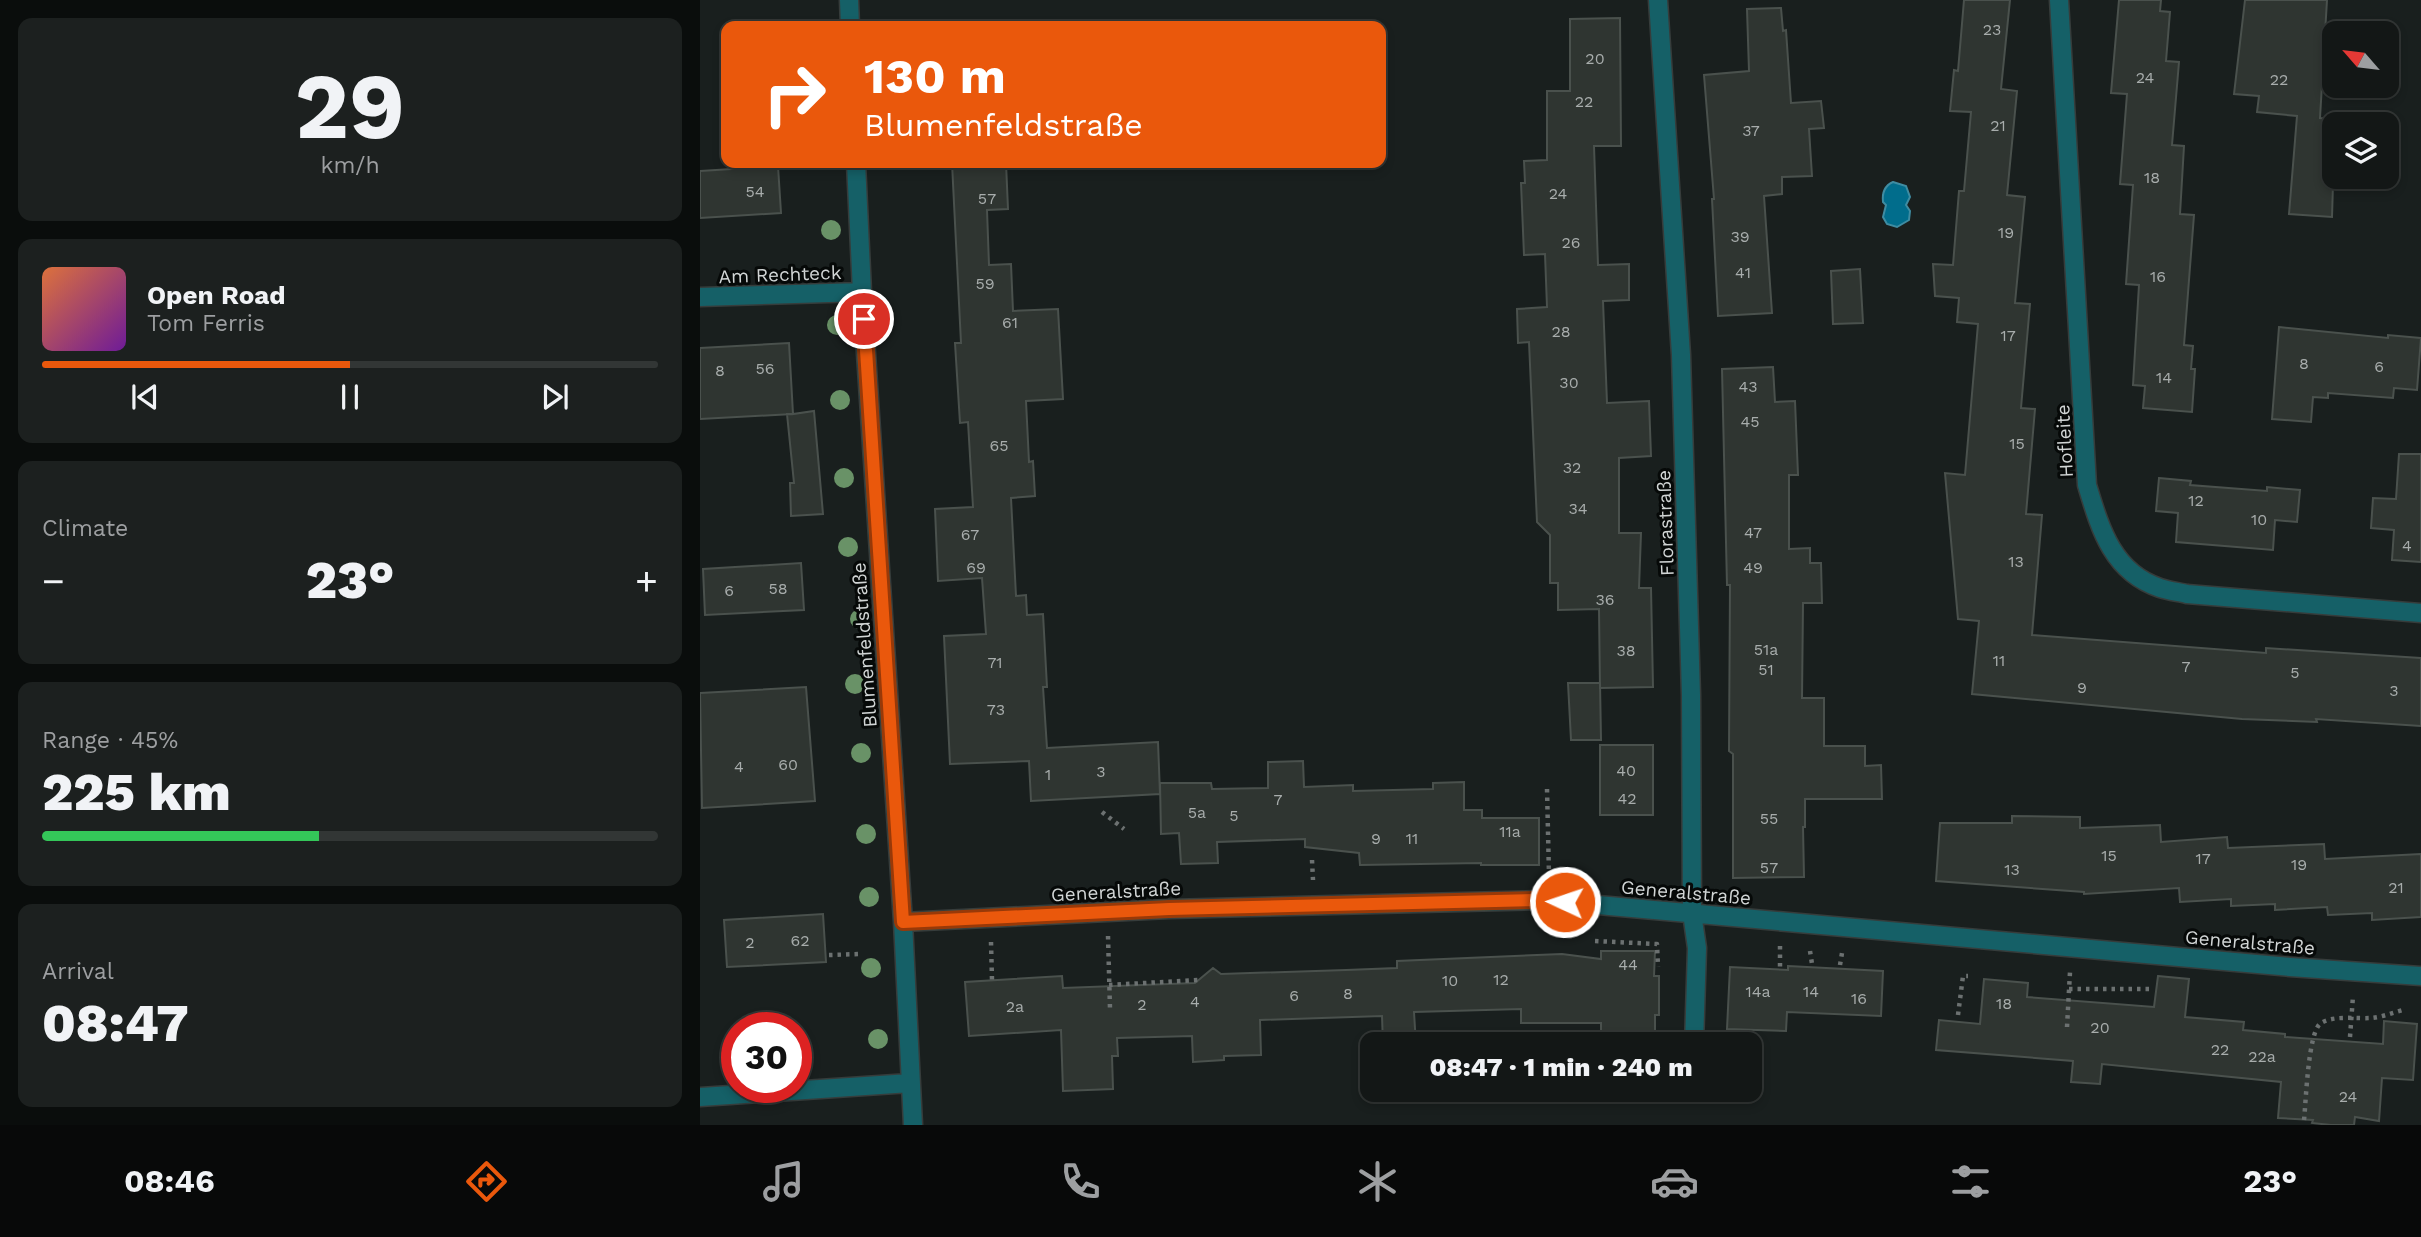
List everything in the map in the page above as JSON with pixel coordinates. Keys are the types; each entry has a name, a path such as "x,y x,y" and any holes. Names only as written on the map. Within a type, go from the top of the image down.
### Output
{"street":[{"path":"849,0 850,21"},
{"name":"Florastraße","path":"1658,0 1681,355 1691,695 1692,913 1697,948 1694,1032"},
{"name":"Hofleite","path":"2059,0 2087,485 2107,544 2134,572 2161,589 2187,594 2421,613"},
{"name":"Blumenfeldstraße","path":"856,168 913,1125"},
{"name":"Am Rechteck","path":"700,298 862,292"},
{"name":"Generalstraße","path":"903,922 1241,907 1549,901 2421,976"},
{"path":"700,1097 910,1083"}],"path":[{"path":"1547,789 1549,901"},
{"path":"1102,813 1124,829"},
{"path":"1108,912 1110,1009"},
{"path":"991,918 992,980"},
{"path":"1594,941 1657,944 1658,967"},
{"path":"2067,1027 2071,948"},
{"path":"830,955 861,954"},
{"path":"2350,1037 2356,971"},
{"path":"1958,1015 1963,976 1968,976"},
{"path":"1109,985 1198,980"},
{"path":"2069,989 2152,989"},
{"path":"2304,1120 2312,1041 2316,1028 2331,1020 2374,1018 2403,1010"}],"water":[{"path":"1893,182 1906,186 1910,197 1906,205 1910,211 1909,220 1897,227 1887,224 1883,217 1886,205 1883,202 1883,193"}],"building":[{"path":"1964,0 2010,0 2001,89 2017,91 2007,195 2025,197 2015,303 2030,304 2021,408 2035,409 2026,514 2042,515 2032,635 2266,653 2266,648 2421,658 2421,726 2316,719 2317,722 2242,719 1972,694 1979,621 1958,619 1945,473 1965,475 1978,324 1957,322 1959,298 1935,296 1933,264 1953,265 1959,191 1964,191 1971,112 1950,111 1954,70 1958,71"},
{"path":"2119,0 2161,0 2160,11 2170,12 2166,61 2179,62 2172,145 2184,146 2180,214 2194,215 2184,345 2193,346 2191,369 2195,369 2192,412 2143,408 2145,386 2133,385 2139,285 2126,284 2133,185 2120,184 2127,94 2111,93"},
{"path":"2245,0 2327,0 2326,21 2322,21 2320,118 2322,189 2333,189 2332,217 2289,214 2297,116 2257,112 2259,96 2234,94"},
{"path":"1781,8 1783,31 1786,30 1791,103 1821,101 1824,128 1809,129 1812,176 1782,177 1782,194 1764,196 1772,313 1718,316 1714,199 1704,75 1749,71 1747,9"},
{"path":"1620,18 1621,146 1594,146 1598,265 1629,264 1629,300 1603,301 1607,403 1649,401 1651,456 1619,458 1619,533 1641,533 1639,588 1651,588 1653,687 1600,688 1599,609 1558,610 1558,583 1550,583 1550,535 1537,522 1529,342 1518,343 1517,309 1547,307 1545,254 1524,255 1521,183 1525,183 1524,161 1547,160 1547,91 1570,91 1570,19"},
{"path":"778,168 781,213 700,218 700,171"},
{"path":"952,168 1006,168 1008,209 987,210 989,265 1011,264 1013,311 1058,309 1063,399 1026,401 1029,462 1033,461 1035,496 1011,498 1016,596 1026,595 1027,615 1043,614 1047,687 1043,687 1047,748 1158,742 1160,794 1031,801 1029,761 950,764 944,636 986,634 982,578 938,581 935,509 973,507 968,422 960,423 955,343 961,343"},
{"path":"1860,269 1863,323 1833,324 1831,271"},
{"path":"2279,327 2388,338 2388,335 2421,338 2417,390 2394,388 2393,398 2328,393 2328,398 2313,397 2311,422 2272,419"},
{"path":"789,343 793,414 814,411 823,514 791,516 790,483 794,483 787,414 700,419 700,348"},
{"path":"1773,367 1775,402 1795,401 1798,475 1789,475 1789,549 1810,548 1810,563 1821,563 1822,603 1803,603 1802,698 1824,698 1824,746 1865,746 1865,766 1881,765 1882,799 1805,799 1804,877 1733,878 1733,754 1729,751 1730,585 1727,585 1722,369"},
{"path":"2399,454 2421,454 2421,562 2392,560 2394,530 2371,528 2373,498 2396,499"},
{"path":"2159,478 2191,481 2190,485 2267,491 2267,487 2300,490 2297,522 2275,520 2273,550 2176,542 2178,513 2156,511"},
{"path":"801,563 804,610 705,615 703,569"},
{"path":"1568,683 1600,683 1601,740 1571,740"},
{"path":"806,687 815,801 702,808 700,693"},
{"path":"1600,745 1653,745 1653,815 1600,815"},
{"path":"1303,761 1304,787 1353,785 1353,791 1433,789 1433,783 1464,782 1464,810 1482,810 1482,818 1539,818 1539,865 1360,865 1359,853 1305,847 1305,839 1217,842 1218,863 1181,864 1179,833 1161,834 1160,783 1211,783 1212,789 1268,788 1268,762"},
{"path":"2012,816 2080,817 2080,828 2160,825 2161,842 2227,837 2228,848 2324,844 2325,859 2421,854 2421,917 2372,920 2372,913 2328,915 2327,907 2275,910 2275,904 2231,906 2231,899 2180,902 2179,888 2084,894 1936,881 1940,823 2012,823"},
{"path":"823,914 826,962 727,967 724,920"},
{"path":"1601,951 1655,951 1654,976 1659,976 1659,1015 1655,1015 1655,1032 1601,1032 1601,1023 1521,1023 1521,1009 1414,1012 1415,1032 1383,1032 1382,1016 1260,1020 1261,1055 1224,1056 1224,1060 1193,1062 1192,1036 1117,1038 1118,1056 1112,1056 1113,1089 1063,1091 1061,1030 969,1036 965,982 1062,976 1063,988 1195,983 1213,968 1221,974 1397,968 1397,961 1562,954 1601,959"},
{"path":"1788,966 1883,971 1881,1016 1787,1012 1786,1031 1727,1029 1730,967 1788,970"},
{"path":"2158,976 2189,979 2185,1017 2244,1022 2243,1030 2285,1034 2285,1037 2383,1044 2384,1021 2417,1024 2413,1080 2382,1078 2379,1121 2355,1117 2354,1125 2331,1125 2312,1123 2313,1120 2278,1118 2281,1082 2102,1064 2100,1084 2071,1082 2073,1061 1936,1050 1939,1020 1980,1024 1984,979 2028,983 2027,997 2154,1007"}],"route":[{"path":"864,319 903,922 1229,907 1537,900 1565,902"}]}
